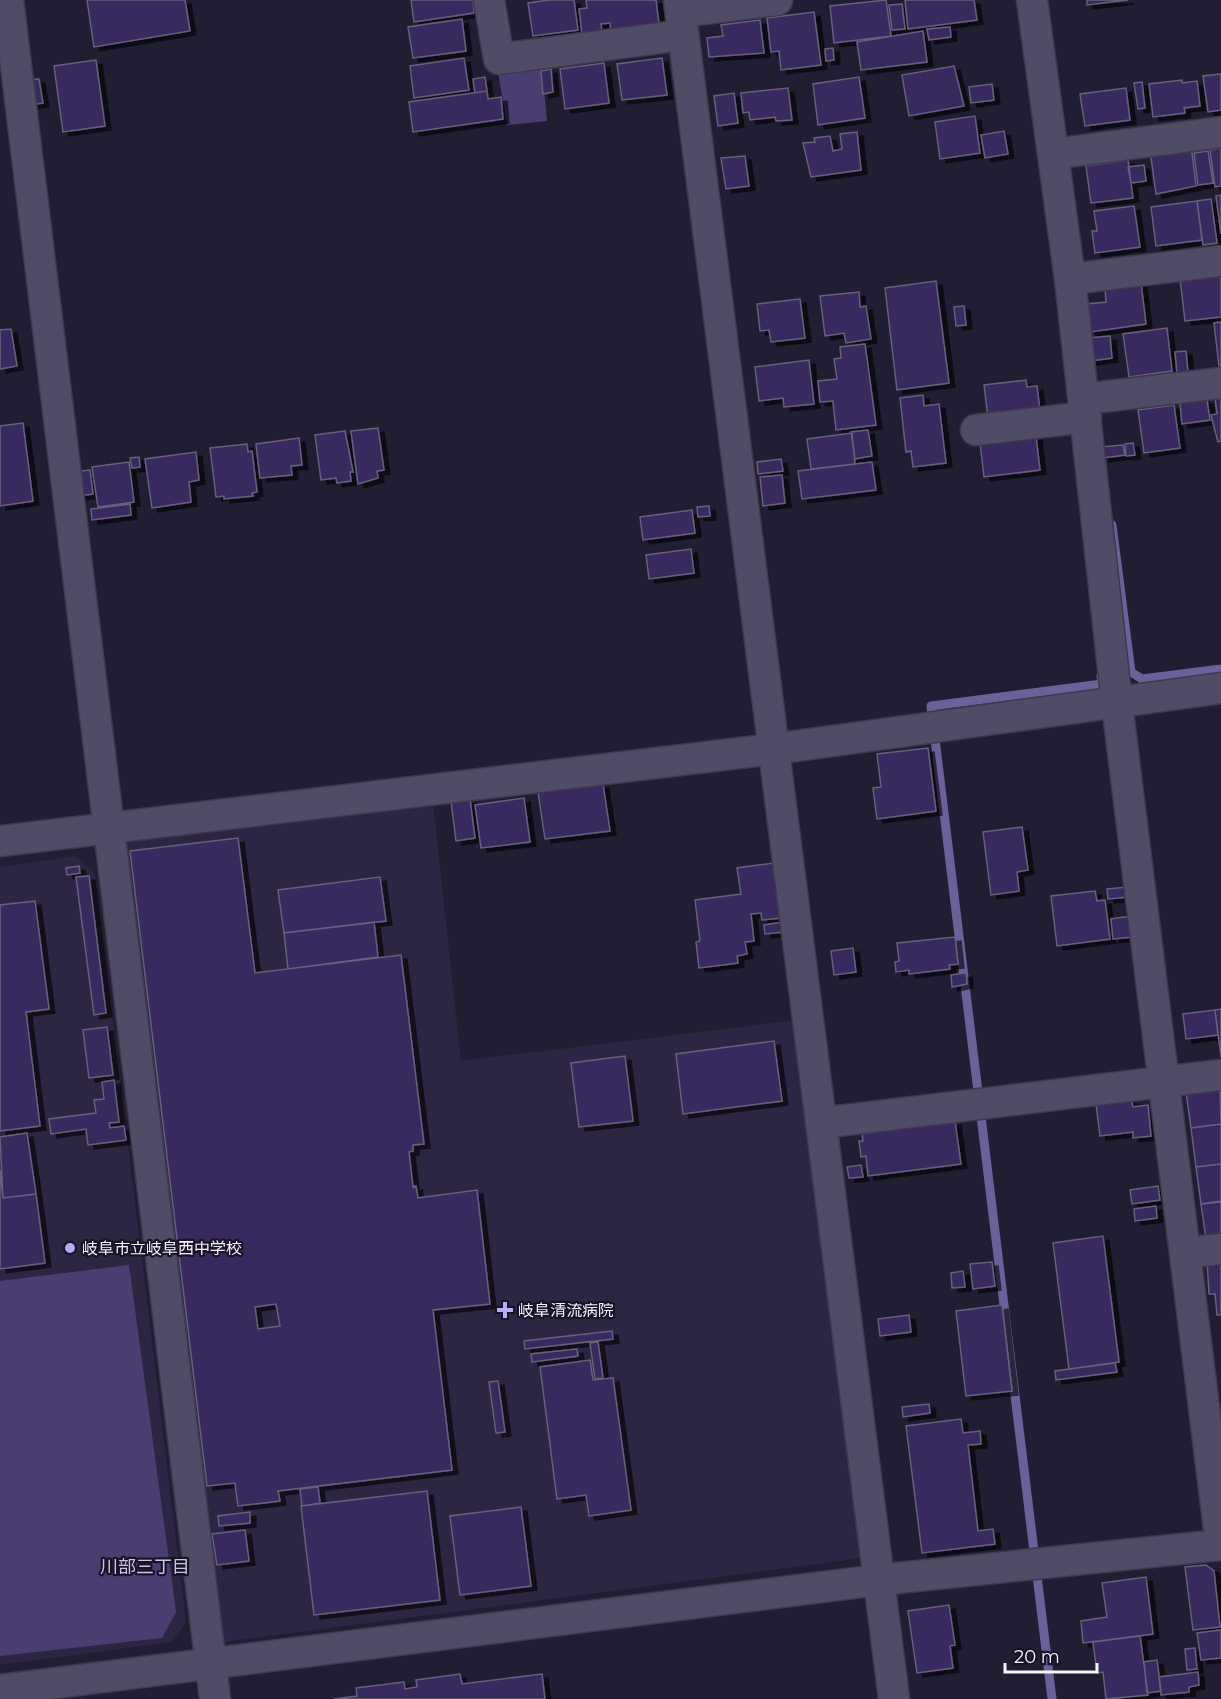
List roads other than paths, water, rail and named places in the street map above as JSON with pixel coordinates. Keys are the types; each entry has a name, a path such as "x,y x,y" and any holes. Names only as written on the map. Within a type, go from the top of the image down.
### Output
{"street":[{"path":"8,0 215,1699"},
{"path":"489,0 499,59 681,16 777,0"},
{"path":"0,1690 878,1580 1221,1545 1210,1361 1186,1253 1117,704 1070,279 1032,0"},
{"path":"681,16 894,1699"},
{"path":"1053,154 1221,132"},
{"path":"1070,279 1221,261"},
{"path":"976,430 1221,383"},
{"path":"0,841 774,749 1221,688"},
{"path":"821,1123 1221,1075"},
{"path":"1186,1253 1221,1249"}],"waterway":[{"path":"1112,525 1131,672 1142,679 1221,669"},
{"path":"1052,1699 931,706 1102,684 1101,676"}],"place":[{"name":"岐阜市立岐阜西中学校","path":"70,1248"},
{"name":"岐阜清流病院","path":"505,1310"}],"district":[{"name":"川部三丁目","path":"145,1567"}]}
